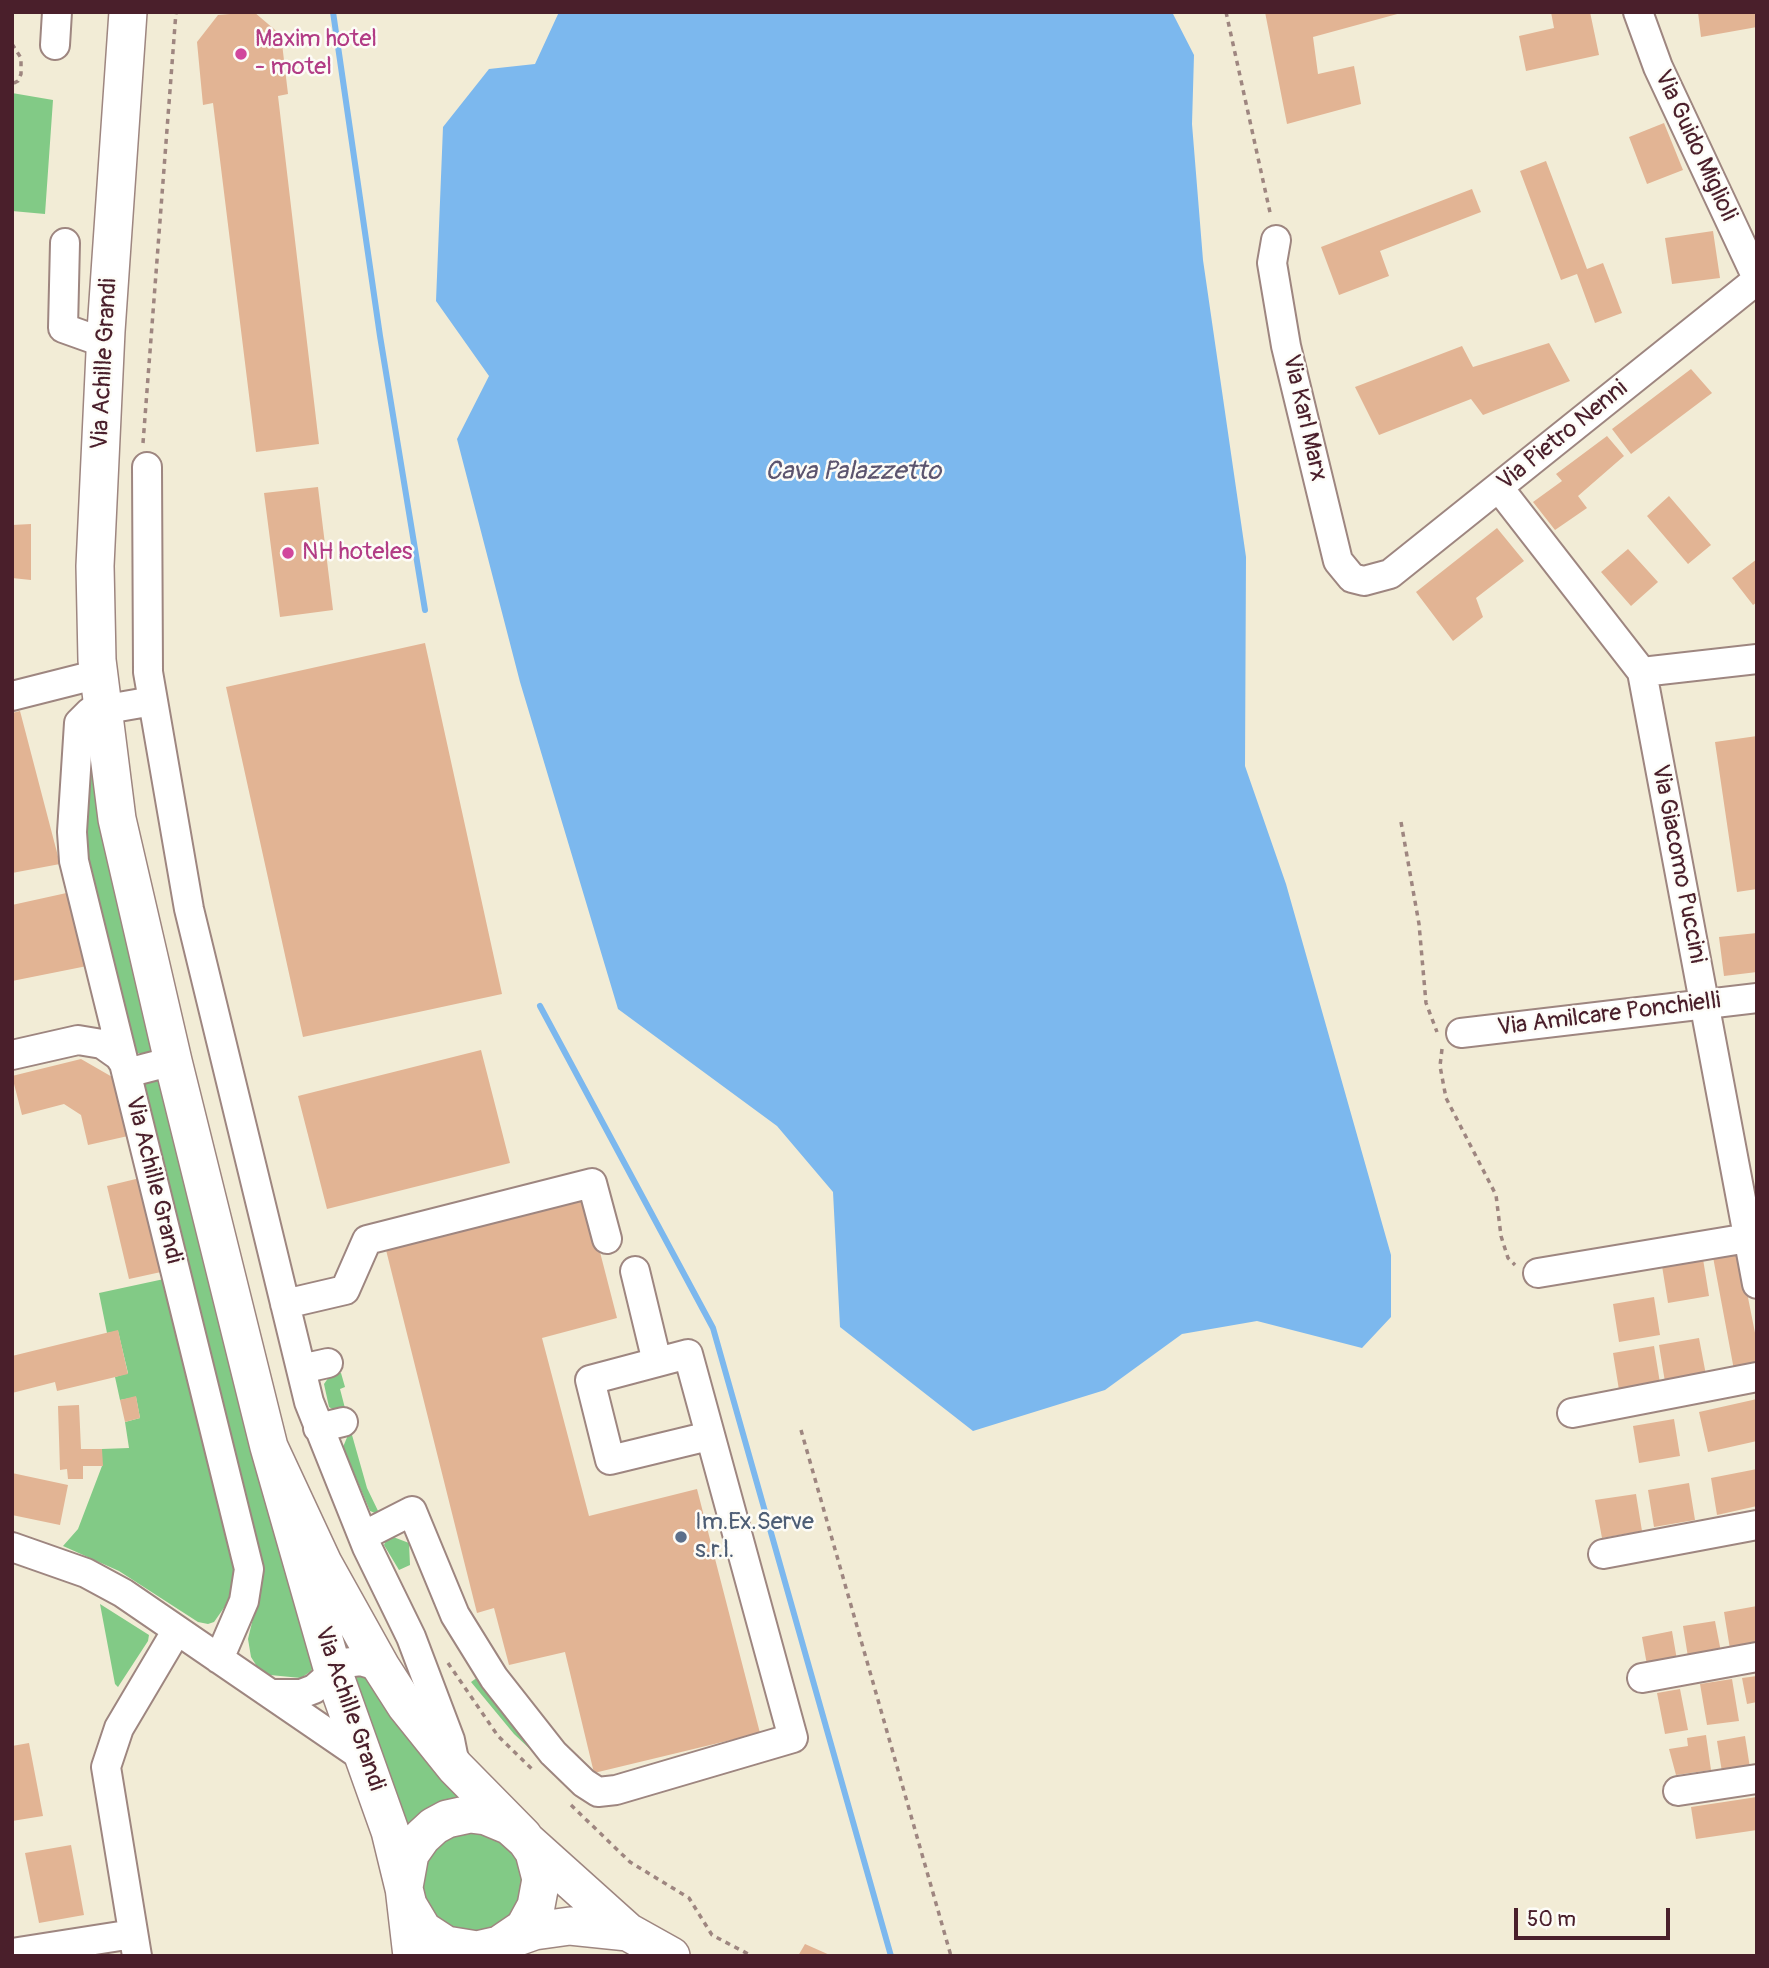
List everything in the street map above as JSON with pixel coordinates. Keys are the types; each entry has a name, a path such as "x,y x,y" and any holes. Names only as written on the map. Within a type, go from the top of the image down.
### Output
{"main road":[{"name":"Via Achille Grandi","path":"129,14 105,343 95,566 101,692 117,819 173,1061 269,1447 333,1671 390,1831 405,1891 416,1921 428,1934 446,1945 477,1950 500,1947 532,1916 541,1886 536,1856 519,1833 455,1766 406,1706 380,1667 323,1563 269,1447"},
{"name":"Via Achille Grandi","path":"405,1891 404,1875 410,1854 422,1837 438,1823 458,1816 477,1814 498,1819 519,1833"},
{"path":"519,1833 628,1932 671,1956"},
{"path":"405,1891 412,1956"},
{"path":"500,1947 569,1926 628,1932"}],"street":[{"path":"55,45 57,12"},
{"name":"Via Guido Miglioli","path":"1638,12 1658,67 1757,279"},
{"name":"Via Karl Marx","path":"1276,240 1272,264 1286,346 1338,561 1352,578 1364,581"},
{"path":"65,243 63,328 105,343"},
{"name":"Via Pietro Nenni","path":"1364,581 1390,574 1757,279"},
{"path":"141,458 148,672 189,909 285,1304 314,1366 363,1536 411,1637 450,1740 455,1766"},
{"name":"Via Giacomo Puccini","path":"1499,488 1642,671 1757,1284"},
{"path":"1642,671 1757,659"},
{"path":"12,696 101,692 153,701"},
{"name":"Via Achille Grandi","path":"101,692 90,712 79,723 72,832 74,861 249,1569 244,1601 219,1659"},
{"name":"Via Amilcare Ponchielli","path":"1454,1036 1757,998"},
{"path":"69,1041 90,1027 104,1012 109,999"},
{"path":"12,1055 69,1041 102,1044 119,1056 126,1069 173,1061"},
{"path":"285,1304 345,1290 367,1240 592,1183 607,1239"},
{"path":"1538,1273 1748,1238"},
{"path":"635,1271 657,1362"},
{"path":"363,1536 412,1511 455,1615 494,1678 553,1753 584,1783 598,1792 616,1790 793,1738 688,1354 590,1380 610,1460 709,1436"},
{"path":"1572,1413 1757,1377"},
{"path":"1603,1554 1757,1525"},
{"path":"12,1547 95,1578 140,1604 365,1758"},
{"path":"12,1953 135,1945 106,1767 118,1728 177,1630"},
{"path":"1642,1678 1757,1657"},
{"path":"275,1694 307,1692 326,1681 340,1665 352,1661 380,1667"},
{"path":"1678,1791 1757,1779"}],"path":[{"path":"141,458 145,436 176,12"},
{"path":"1226,12 1276,240"},
{"path":"12,44 21,58 21,74 18,81 12,84"},
{"path":"1401,822 1419,925 1426,1003 1435,1030 1454,1036 1441,1055 1442,1083 1496,1195 1505,1251 1519,1269 1525,1273 1538,1273"},
{"path":"801,1430 951,1956"},
{"path":"444,1656 498,1737 539,1775"},
{"path":"569,1804 630,1861 690,1898 712,1935 752,1956"}],"green space":[{"path":"12,93 53,100 45,214 12,211"},
{"path":"95,745 154,1050 148,1053 135,1053 86,846 83,747"},
{"path":"162,1075 317,1660 311,1671 301,1678 270,1675 258,1668 251,1657 248,1639 261,1585 259,1569 142,1079"},
{"path":"164,1279 236,1569 233,1595 214,1622 208,1624 198,1622 119,1571 63,1546 78,1529 102,1466 102,1449 129,1448 125,1422 140,1418 136,1397 120,1400 115,1377 128,1373 118,1331 107,1333 99,1293"},
{"path":"341,1373 345,1387 340,1389 346,1412 341,1414 329,1407 324,1384 331,1374"},
{"path":"348,1435 352,1435 367,1488 380,1515 370,1511 343,1447"},
{"path":"388,1535 409,1543 410,1565 399,1570 384,1545"},
{"path":"100,1604 149,1635 148,1641 118,1687 115,1684"},
{"path":"364,1673 466,1797 407,1834 350,1677"},
{"path":"478,1677 566,1783 514,1734 471,1682"},
{"path":"480,1828 512,1844 527,1894 494,1935 440,1929 418,1899 421,1862 445,1835"}],"water":[{"name":"Cava Palazzetto","path":"559,12 1172,12 1194,55 1192,124 1203,260 1246,557 1245,766 1286,884 1391,1255 1391,1317 1362,1348 1257,1321 1182,1334 1105,1390 973,1431 840,1327 833,1192 777,1126 618,1009 520,682 457,439 489,376 436,301 443,127 489,69 535,64"}],"building":[{"path":"254,12 281,35 288,94 278,96 319,444 256,452 213,103 203,105 197,42 218,15"},
{"path":"1265,12 1401,13 1313,37 1318,74 1354,66 1361,104 1287,124"},
{"path":"1551,12 1590,12 1599,55 1526,71 1519,36 1554,28"},
{"path":"1698,12 1757,12 1757,27 1701,37"},
{"path":"1664,123 1683,170 1647,184 1629,137"},
{"path":"1546,161 1587,269 1603,263 1622,313 1595,323 1577,274 1561,280 1520,171"},
{"path":"1472,189 1481,212 1380,251 1389,276 1339,295 1321,247"},
{"path":"1713,231 1720,278 1672,284 1665,238"},
{"path":"1549,343 1570,381 1483,415 1471,399 1379,435 1355,387 1462,346 1473,367"},
{"path":"1691,369 1712,393 1631,454 1612,429"},
{"path":"1607,436 1624,456 1578,496 1587,508 1555,530 1533,502 1562,481 1556,474"},
{"path":"318,487 333,610 280,617 264,493"},
{"path":"1669,496 1711,545 1688,564 1647,516"},
{"path":"31,524 31,580 12,578 12,525"},
{"path":"1497,528 1524,561 1476,598 1483,617 1453,641 1416,592"},
{"path":"1628,549 1658,582 1631,606 1601,572"},
{"path":"1757,559 1757,602 1753,605 1732,578"},
{"path":"425,643 502,994 303,1037 226,687"},
{"path":"20,711 60,864 12,873 12,713"},
{"path":"1757,736 1757,889 1737,892 1715,742"},
{"path":"71,892 87,966 12,981 12,905"},
{"path":"1757,933 1757,972 1724,976 1719,937"},
{"path":"481,1050 510,1163 327,1209 298,1096"},
{"path":"81,1059 114,1078 128,1136 88,1145 81,1115 64,1104 22,1115 12,1076"},
{"path":"140,1178 161,1272 129,1279 107,1186"},
{"path":"585,1194 617,1318 542,1338 589,1516 697,1489 760,1733 594,1773 565,1652 509,1665 494,1608 477,1613 385,1246"},
{"path":"1739,1252 1757,1343 1757,1366 1734,1370 1713,1257"},
{"path":"1703,1259 1709,1296 1668,1303 1662,1266"},
{"path":"1654,1297 1660,1335 1619,1342 1613,1304"},
{"path":"118,1330 128,1374 57,1391 55,1382 12,1393 12,1356"},
{"path":"1699,1338 1706,1375 1665,1382 1659,1345"},
{"path":"1654,1346 1660,1383 1619,1390 1613,1353"},
{"path":"136,1396 140,1418 125,1422 120,1400"},
{"path":"1757,1399 1757,1441 1708,1452 1699,1412"},
{"path":"79,1405 81,1449 102,1449 103,1466 83,1466 83,1479 68,1479 67,1469 60,1470 58,1406"},
{"path":"1674,1419 1680,1456 1639,1463 1633,1426"},
{"path":"1757,1469 1757,1506 1717,1515 1711,1478"},
{"path":"12,1473 68,1485 60,1525 12,1515"},
{"path":"1689,1483 1695,1520 1654,1527 1648,1490"},
{"path":"1636,1494 1642,1531 1602,1538 1595,1500"},
{"path":"1757,1606 1757,1645 1730,1649 1724,1612"},
{"path":"1715,1621 1721,1652 1688,1657 1683,1626"},
{"path":"1672,1631 1677,1660 1647,1665 1642,1637"},
{"path":"1757,1676 1757,1702 1747,1704 1742,1678"},
{"path":"1732,1679 1739,1721 1707,1725 1700,1684"},
{"path":"1680,1689 1688,1730 1665,1734 1657,1693"},
{"path":"1706,1735 1711,1770 1676,1775 1669,1749 1688,1746 1687,1738"},
{"path":"1745,1736 1750,1768 1722,1772 1717,1741"},
{"path":"29,1743 43,1816 12,1821 12,1746"},
{"path":"1757,1797 1757,1830 1696,1839 1691,1807"},
{"path":"71,1845 84,1915 39,1923 25,1853"},
{"path":"805,1944 832,1956 798,1956"}],"waterway":[{"path":"333,12 380,336 425,610"},
{"path":"540,1006 713,1328 891,1956"}],"place":[{"name":"Maxim hotel - motel","path":"241,54"},
{"name":"NH hoteles","path":"288,553"},
{"name":"Im.Ex.Serve s.r.l.","path":"681,1537"}]}
